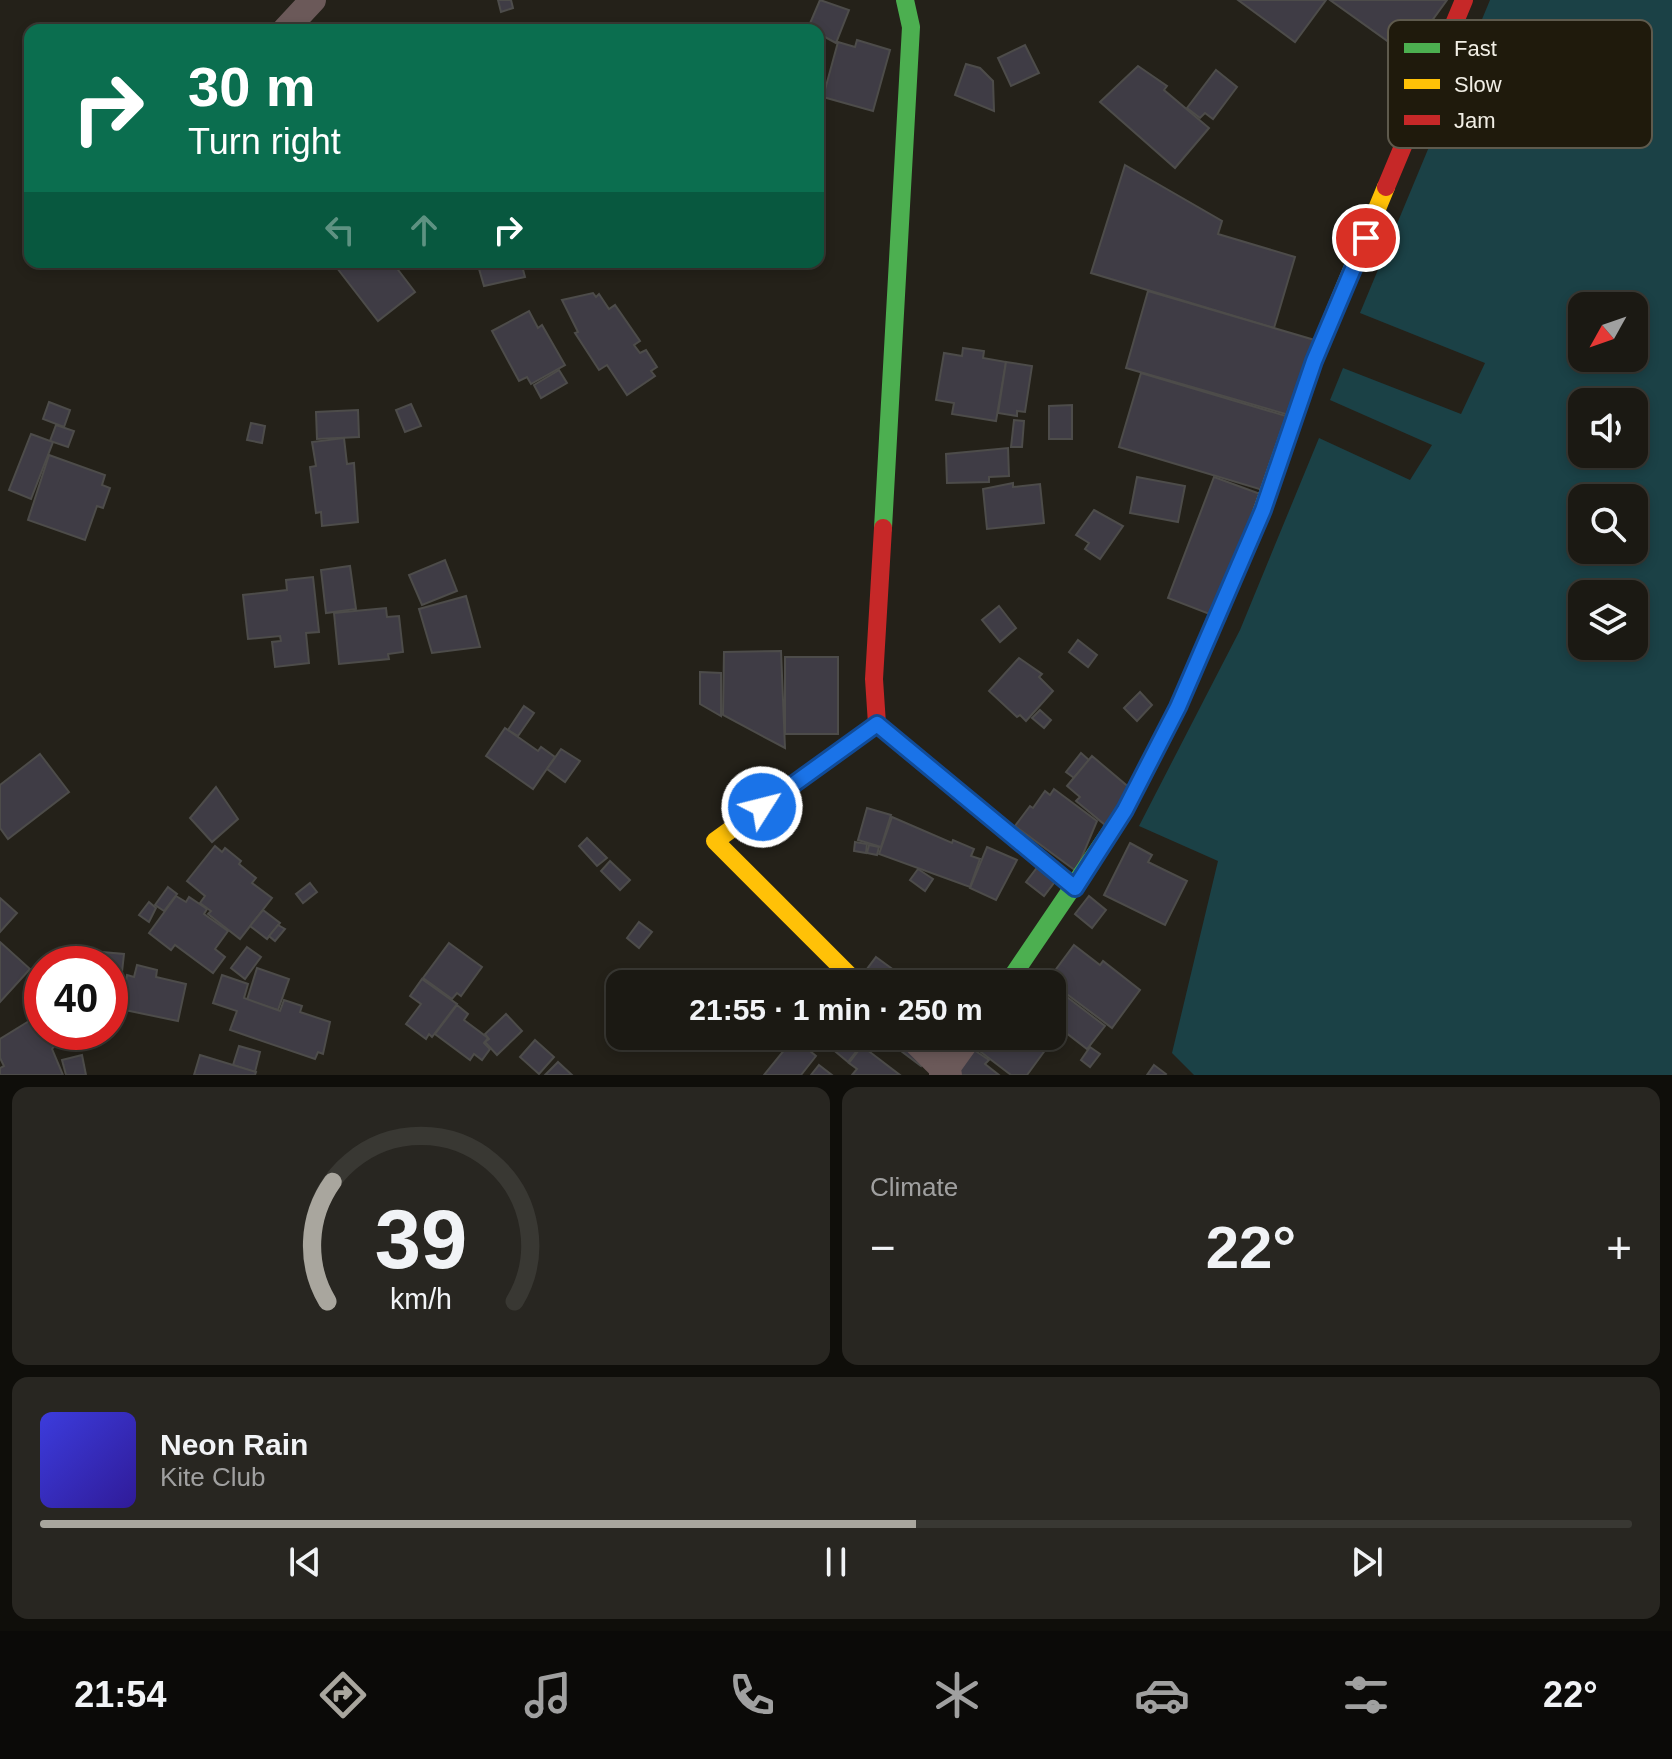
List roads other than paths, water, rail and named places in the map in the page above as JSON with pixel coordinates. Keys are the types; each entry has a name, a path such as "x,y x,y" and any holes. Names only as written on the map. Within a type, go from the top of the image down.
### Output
{"street":[{"path":"291,24 313,0"},
{"path":"905,0 911,27 874,679 877,724 1075,888"},
{"path":"1456,20 1464,0"},
{"path":"1017,970 1125,810 1184,693 1263,510 1314,361 1403,148"},
{"path":"844,970 715,841 877,724"},
{"path":"923,1050 945,1074 961,1050"}],"water":[{"path":"1490,0 1672,0 1672,1075 1194,1075 1172,1053 1218,861 1139,826 1240,630 1319,438 1410,480 1432,445 1330,400 1343,368 1461,414 1485,363 1360,313 1429,148 1652,148 1652,20 1482,20"}]}
